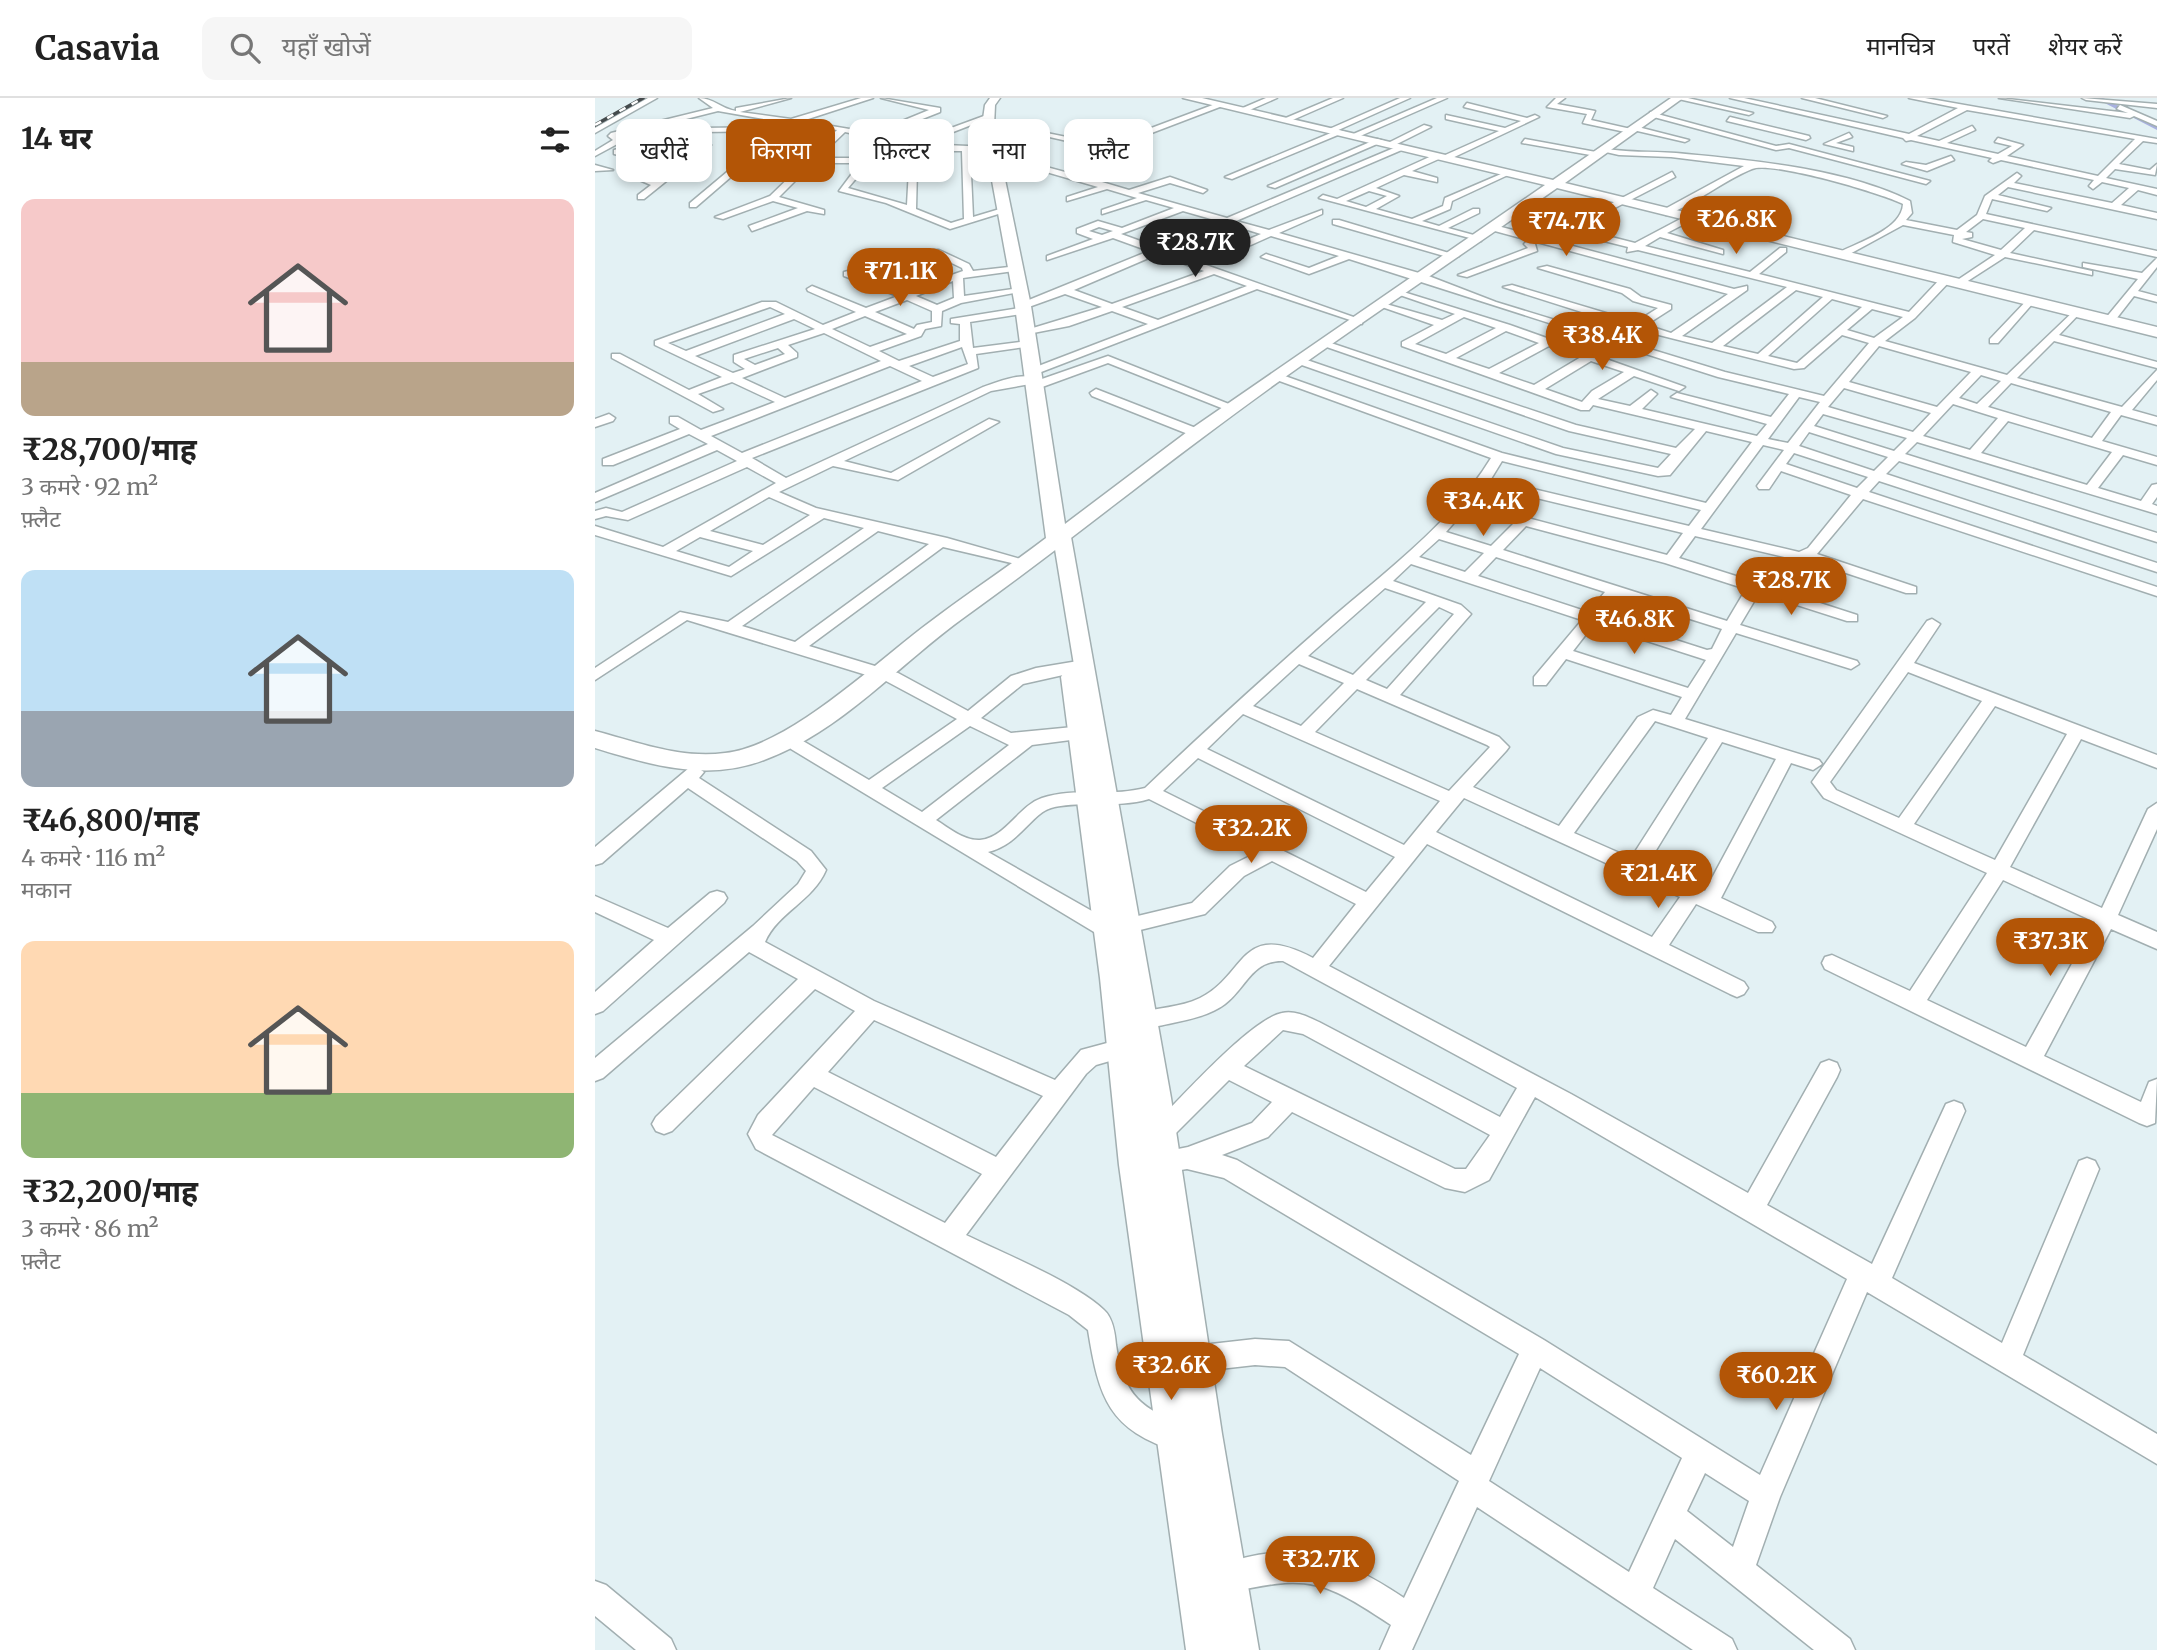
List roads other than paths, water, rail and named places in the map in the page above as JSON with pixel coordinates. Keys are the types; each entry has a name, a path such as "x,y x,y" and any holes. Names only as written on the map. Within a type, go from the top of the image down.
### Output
{"main road":[{"path":"989,119 990,105 995,98"},
{"path":"1188,98 1342,132 2157,332"},
{"path":"595,739 663,758 696,772 747,757 800,732 886,675 977,609 998,584 1024,562 1198,433 1678,98"},
{"path":"997,182 1001,220 1022,303 1057,540"},
{"path":"595,751 660,769 696,772 747,766 797,746 821,731 886,675"}],"street":[{"path":"595,131 653,98"},
{"path":"703,98 718,109 731,113 778,119"},
{"path":"747,98 765,103"},
{"path":"731,113 787,98"},
{"path":"800,119 869,98"},
{"path":"885,98 937,109 914,119"},
{"path":"1242,110 1273,98"},
{"path":"1285,120 1339,98"},
{"path":"1342,132 1406,98"},
{"path":"1229,177 1342,132 1443,98"},
{"path":"1561,98 1550,105 1593,114 1586,121"},
{"path":"1678,98 1765,116"},
{"path":"1806,98 1884,117 1828,144"},
{"path":"1913,98 2157,140"},
{"path":"2003,98 2133,116 2157,116"},
{"path":"2088,98 2157,106"},
{"path":"2088,98 2157,123"},
{"path":"1854,150 1708,114 1742,99 1832,121 1889,144"},
{"path":"2105,99 2133,116"},
{"path":"1806,115 1832,104"},
{"path":"1050,136 1107,148 1221,105"},
{"path":"1467,105 1586,121 1685,140"},
{"path":"1832,121 1870,106"},
{"path":"1904,143 1966,107"},
{"path":"678,119 718,109"},
{"path":"1653,114 1776,148 1789,146 1926,181"},
{"path":"741,119 747,115"},
{"path":"1338,202 1506,130 1531,115"},
{"path":"2042,132 2065,115"},
{"path":"954,127 989,116"},
{"path":"1449,117 1506,130"},
{"path":"2101,131 2115,122 2157,140"},
{"path":"866,352 917,334 922,327 965,320 1065,290 1226,221 1427,127"},
{"path":"1884,134 1901,127"},
{"path":"835,128 849,130"},
{"path":"1937,145 1972,128"},
{"path":"712,130 726,129"},
{"path":"712,140 726,129"},
{"path":"835,137 843,129"},
{"path":"1826,130 1884,134 1914,149"},
{"path":"1895,161 1927,168 2016,131"},
{"path":"2073,198 2100,181 2141,138"},
{"path":"1979,167 2019,145 1999,140"},
{"path":"595,154 616,141"},
{"path":"1525,141 1626,156 1669,155 1751,166 1891,194 1908,206 1902,222"},
{"path":"1904,143 1937,145 2157,192"},
{"path":"1272,186 1390,144"},
{"path":"1927,152 1951,158"},
{"path":"954,154 965,156"},
{"path":"954,157 968,155"},
{"path":"965,156 969,220"},
{"path":"2050,178 2075,160"},
{"path":"1050,166 1057,163"},
{"path":"1666,212 1751,166"},
{"path":"2115,166 2155,171"},
{"path":"595,168 609,170"},
{"path":"1404,172 1434,180"},
{"path":"1413,222 1447,207 1448,200 1505,173"},
{"path":"1463,275 1534,249 1529,244 1625,202 1672,175"},
{"path":"2017,176 1991,196 1981,216 1959,233 1958,242 2024,259 2145,277"},
{"path":"693,205 726,177"},
{"path":"1132,192 1170,180 1204,189 1192,195"},
{"path":"849,181 842,189 911,210 950,226"},
{"path":"652,182 657,184"},
{"path":"641,197 660,182"},
{"path":"720,217 773,198 789,182"},
{"path":"911,210 912,182"},
{"path":"1096,182 1170,204 1182,204 1226,221 1422,277 1475,295 1480,300 1722,376 1795,393 1915,437 2151,508 2157,488"},
{"path":"1070,199 1124,182"},
{"path":"2032,189 2041,183"},
{"path":"2007,184 2155,214"},
{"path":"1367,210 1395,196 1368,188"},
{"path":"2113,206 2135,188"},
{"path":"1991,196 2047,208"},
{"path":"1105,212 1147,197"},
{"path":"773,198 821,212"},
{"path":"1323,198 1478,239"},
{"path":"1051,258 1119,233 1182,204"},
{"path":"751,228 806,208"},
{"path":"1440,229 1476,211"},
{"path":"1199,264 1319,212"},
{"path":"1981,216 2157,254"},
{"path":"1604,265 1689,218"},
{"path":"929,232 969,220 1001,220"},
{"path":"1336,222 1454,256"},
{"path":"1843,254 1902,222 2014,246"},
{"path":"1103,239 1080,230 1098,224 1358,322"},
{"path":"1960,282 2014,246 2032,227"},
{"path":"1310,244 1355,228"},
{"path":"1494,228 1578,248 1736,293"},
{"path":"1568,229 1911,316"},
{"path":"2046,241 2057,232"},
{"path":"1659,234 1720,252"},
{"path":"1531,274 1578,248"},
{"path":"1673,337 1736,293 1783,250"},
{"path":"2024,259 2035,250"},
{"path":"754,369 738,360 738,357 825,329 968,271 964,264 936,252"},
{"path":"1266,257 1309,271 1349,256"},
{"path":"881,260 944,282"},
{"path":"2109,321 2157,261"},
{"path":"960,275 1014,268"},
{"path":"1543,268 1667,307 1614,342"},
{"path":"608,462 943,348 967,348 1027,339 1215,270"},
{"path":"1642,276 1653,270"},
{"path":"1581,278 1592,272"},
{"path":"848,274 937,309 959,300 1022,303"},
{"path":"959,300 960,275"},
{"path":"1764,486 1809,428 1823,404 1877,341 1911,316 1945,279"},
{"path":"1480,300 1519,280"},
{"path":"1678,292 1695,281"},
{"path":"1033,379 1158,324 1259,285"},
{"path":"1714,347 1795,286"},
{"path":"1508,287 1673,337 1800,366 1870,305"},
{"path":"812,289 869,311 917,334"},
{"path":"1065,290 1158,324"},
{"path":"1401,292 1634,371 1678,392 1775,422"},
{"path":"2134,293 2157,299"},
{"path":"1761,358 1831,295"},
{"path":"1994,341 2030,300"},
{"path":"782,401 659,343 766,304 796,314 866,352 933,382"},
{"path":"1383,304 1443,324"},
{"path":"937,309 937,324"},
{"path":"1980,408 2076,312"},
{"path":"1464,313 1406,344 1489,374 1587,404 1633,410 1792,448 2157,568"},
{"path":"636,367 732,338 796,314"},
{"path":"965,320 967,348 987,389"},
{"path":"705,326 732,338"},
{"path":"1446,359 1506,327"},
{"path":"1838,331 2157,421"},
{"path":"2053,337 2157,365"},
{"path":"1489,374 1549,342"},
{"path":"688,394 793,355 780,344"},
{"path":"1324,344 1573,428 1679,452"},
{"path":"616,356 717,409"},
{"path":"1536,389 1591,356"},
{"path":"664,552 785,483 987,389 1008,382 1033,379 1108,359 1233,408"},
{"path":"1300,361 1560,451 1662,473 1704,426"},
{"path":"595,515 606,512 623,517 746,459 974,366"},
{"path":"1546,468 1560,451 1587,404 1634,371"},
{"path":"1781,595 1804,556 1860,493 1979,371"},
{"path":"2095,443 2157,373"},
{"path":"1278,377 1498,456 1709,508"},
{"path":"1841,383 1940,412"},
{"path":"1096,393 1198,433"},
{"path":"1670,560 1795,393"},
{"path":"1633,410 1651,394"},
{"path":"1952,400 2157,461"},
{"path":"1973,454 2005,417"},
{"path":"595,422 609,418"},
{"path":"674,420 785,483"},
{"path":"831,462 893,477 993,422"},
{"path":"1809,428 2157,538"},
{"path":"599,493 719,444"},
{"path":"2091,490 2120,450"},
{"path":"961,844 985,847 993,844 1011,833 1041,805 1131,798 1151,792 1297,657 1437,534 1483,481 1498,456"},
{"path":"1778,466 2157,592"},
{"path":"1483,481 1804,556 1911,590"},
{"path":"2034,527 2066,483"},
{"path":"768,492 821,514 1024,562"},
{"path":"1629,517 1647,492"},
{"path":"1463,505 1670,560 1852,618"},
{"path":"595,530 727,573 821,514"},
{"path":"1468,578 1523,521"},
{"path":"730,627 876,526"},
{"path":"698,532 764,550"},
{"path":"1437,534 1494,552 1591,618 1700,654 1718,653"},
{"path":"1057,540 1117,927 1162,1155 1193,1359 1190,1436 1227,1577 1239,1650"},
{"path":"797,648 942,541"},
{"path":"1409,559 1468,578 1614,590 1851,664"},
{"path":"1382,582 1461,611 1461,618 1389,696"},
{"path":"1675,721 1755,587"},
{"path":"1540,681 1614,590"},
{"path":"1303,734 1436,601"},
{"path":"595,675 685,615 886,675 1009,739 1027,740 1086,732"},
{"path":"1932,624 1821,782 1830,794 2157,941"},
{"path":"1563,653 1692,695"},
{"path":"1297,657 1499,744 1497,753 1457,794 1317,967"},
{"path":"1905,665 2157,762"},
{"path":"869,789 969,719 1017,680 1077,666"},
{"path":"1902,828 1993,698"},
{"path":"1241,708 1563,835 1765,927"},
{"path":"1563,835 1644,721 1653,715 1813,764"},
{"path":"1914,1003 1999,870 2077,731"},
{"path":"1635,868 1718,734"},
{"path":"923,821 1027,740"},
{"path":"797,746 961,844 1117,927 1198,909 1237,871 1272,853"},
{"path":"1196,750 1409,856"},
{"path":"1656,948 1701,898 1786,755"},
{"path":"595,858 696,772 804,856 816,870 809,883 760,932 595,1070"},
{"path":"1151,792 1369,902"},
{"path":"2031,1059 2107,918 2157,809"},
{"path":"1425,835 1737,988"},
{"path":"595,1005 716,898"},
{"path":"595,904 670,938"},
{"path":"760,932 754,945 866,1007 1058,1092"},
{"path":"949,1239 1058,1092 1089,1057 1218,998 1254,958 1263,953 1286,953 1317,967 1531,1084 1752,1209 2157,1450"},
{"path":"1832,963 2152,1119 2157,1089"},
{"path":"663,1124 814,977"},
{"path":"866,1007 866,1015 861,1023 766,1122 760,1134 764,1142 1078,1306 1097,1321 1112,1392 1136,1415 1190,1436"},
{"path":"1162,1155 1226,1068 1275,1022 1297,1021 1505,1131"},
{"path":"1137,1036 1162,1155 1190,1436 1206,1650"},
{"path":"1226,1068 1453,1180 1464,1182 1474,1179 1481,1172 1531,1084"},
{"path":"1752,1209 1829,1070"},
{"path":"812,1075 999,1171"},
{"path":"1162,1155 1260,1130 1289,1099"},
{"path":"1739,1571 1766,1495 1870,1277 1954,1111"},
{"path":"1162,1155 1229,1168 1535,1349 1766,1495"},
{"path":"2008,1360 2087,1169"},
{"path":"1397,1650 1535,1349"},
{"path":"1193,1359 1255,1352 1289,1354 1721,1650"},
{"path":"1635,1593 1699,1453"},
{"path":"1670,1516 1839,1650"},
{"path":"1227,1577 1282,1567 1317,1568 1335,1573 1409,1619"},
{"path":"595,1596 660,1650"}],"waterway":[{"path":"2098,98 2157,128"}],"railway":[{"path":"595,125 643,98"}]}
